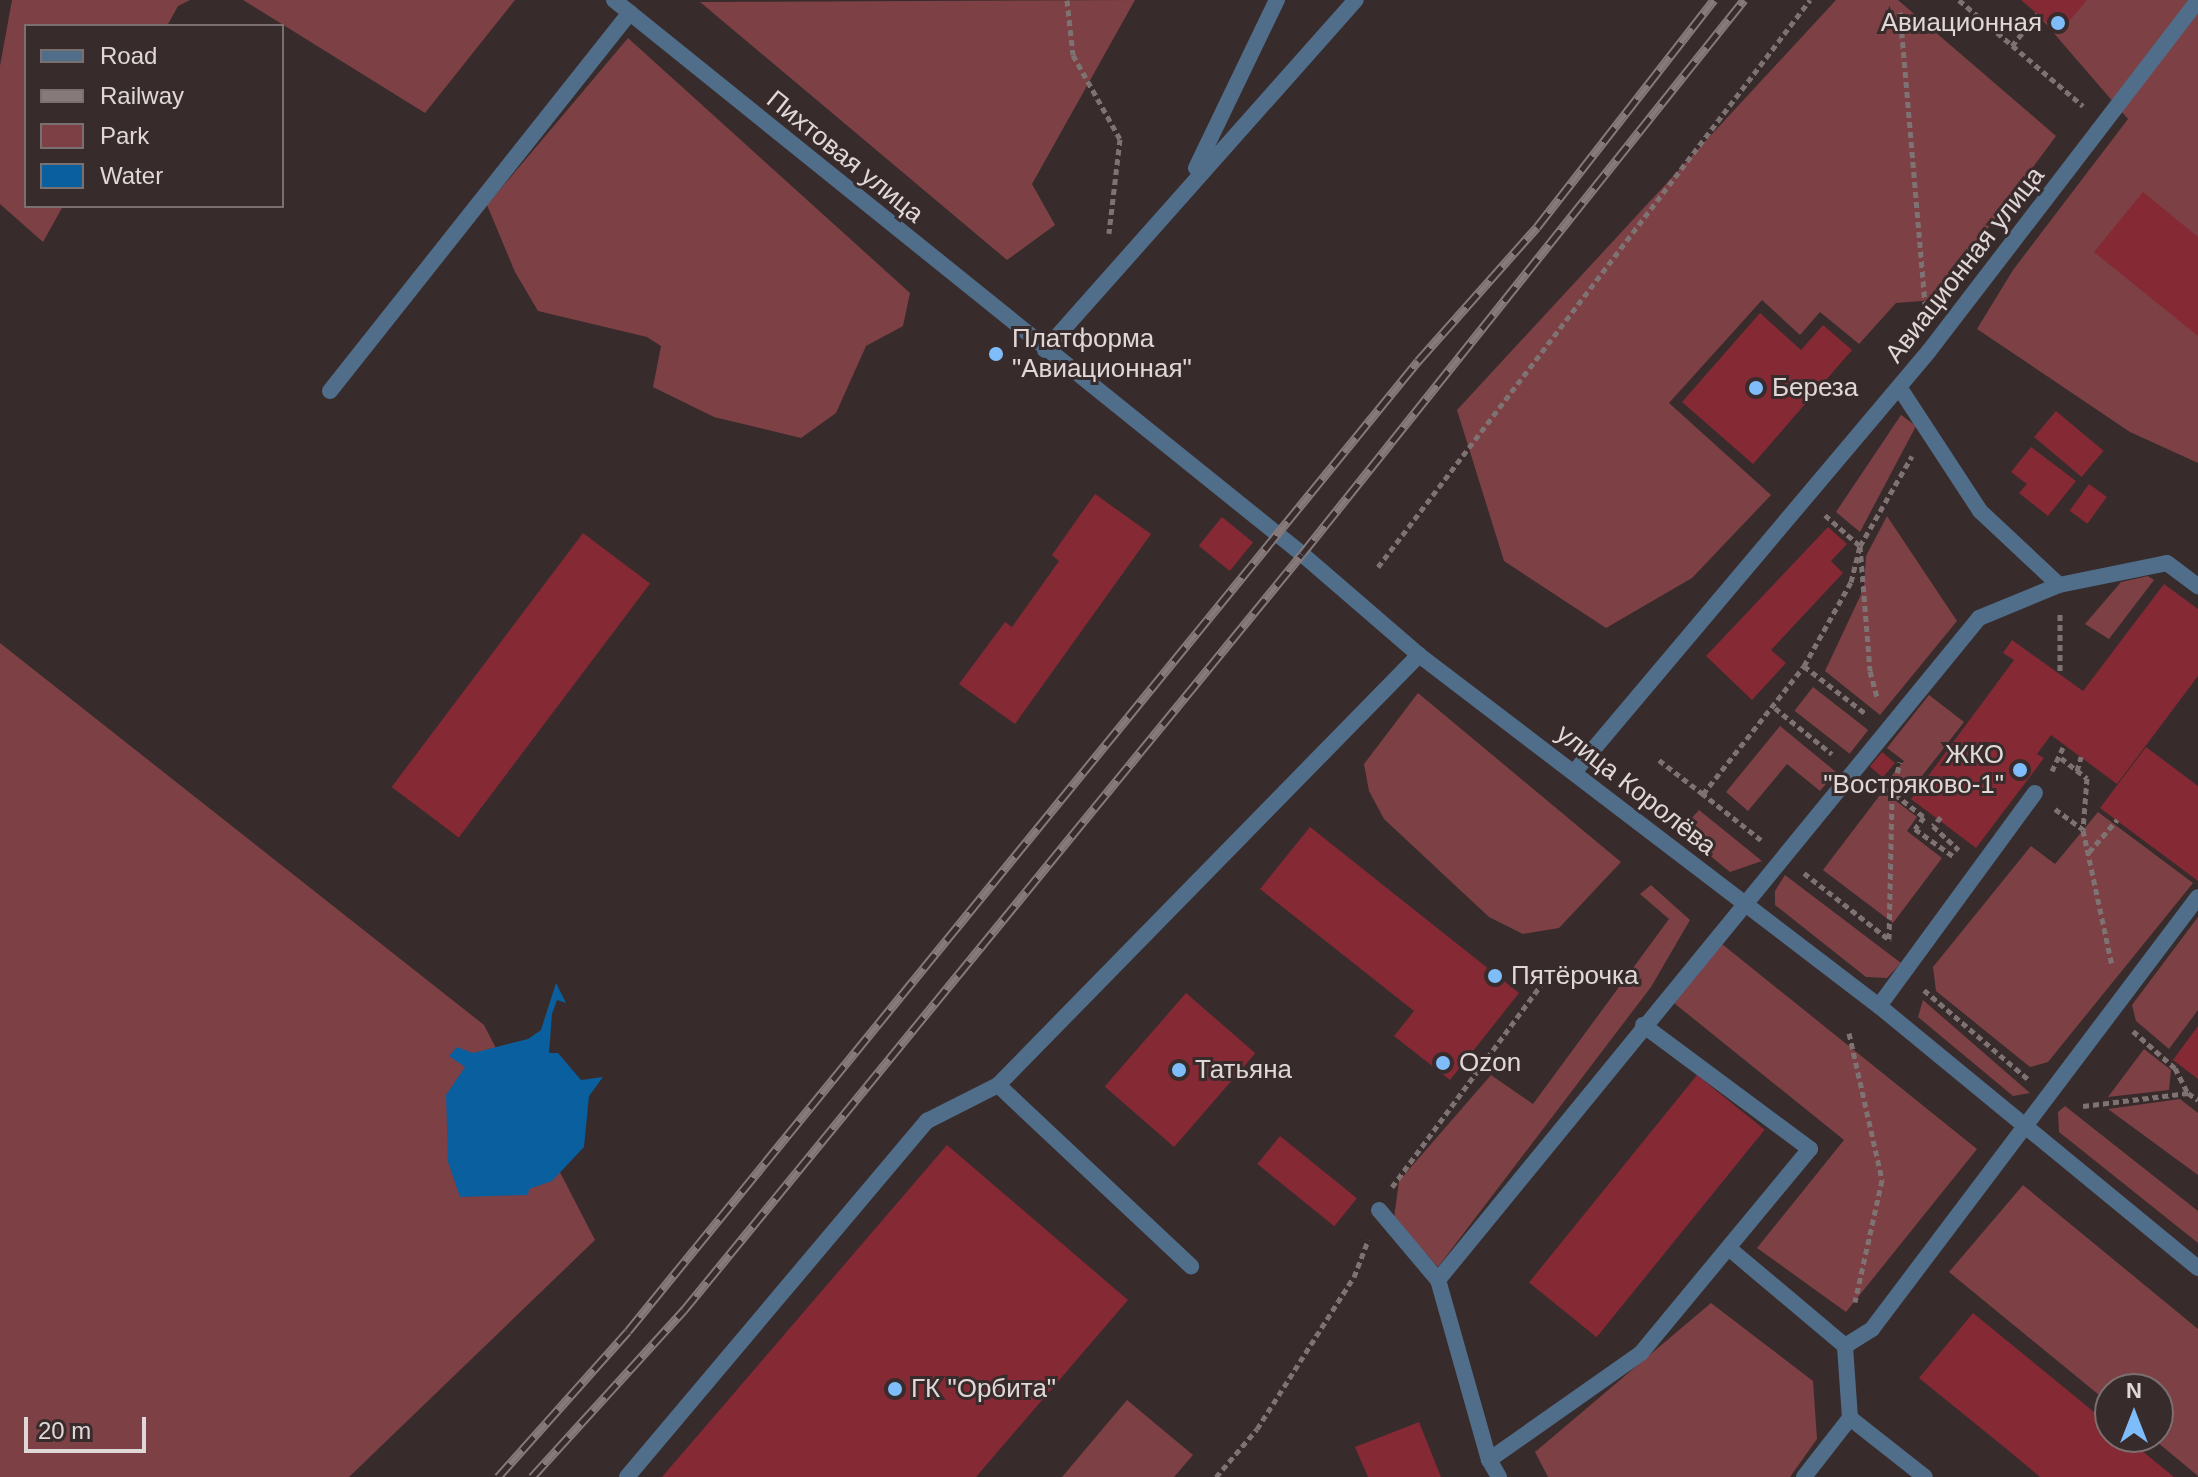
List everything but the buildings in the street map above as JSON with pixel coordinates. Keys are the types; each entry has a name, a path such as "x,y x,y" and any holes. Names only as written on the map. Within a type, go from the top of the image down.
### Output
{"street":[{"name":"Пихтовая улица","path":"614,0 1045,350"},
{"path":"1188,184 1277,0"},
{"path":"1045,350 1188,184 1356,0"},
{"name":"Авиационная улица","path":"1575,771 1929,351 2198,1"},
{"path":"330,391 630,13"},
{"name":"улица Королёва","path":"1045,350 1302,554 1419,655 1575,771 1879,1006 2198,1268"},
{"path":"1899,387 1925,433 1980,511 2059,585"},
{"path":"1438,1280 1742,903 1979,618 2059,585 2167,563 2198,586"},
{"path":"627,1477 927,1121 998,1085 1419,655"},
{"path":"1879,1006 1979,876 2035,793"},
{"path":"1845,1346 1872,1329 2026,1127 2046,1093 2198,897"},
{"path":"1489,1460 1641,1353 1731,1250 1810,1149 1643,1025"},
{"path":"998,1085 1191,1266"},
{"path":"1379,1210 1438,1280 1489,1460 1499,1477"},
{"path":"1731,1250 1845,1346 1850,1418 1804,1477"},
{"path":"1850,1418 1925,1477"}],"path":[{"path":"1067,0 1073,55 1120,139 1109,239"},
{"path":"1378,567 1810,0"},
{"path":"1959,0 2105,124"},
{"path":"1900,12 1929,351"},
{"path":"2012,46 2037,14"},
{"path":"1703,794 1775,708 1804,666 1851,582 1860,546 1925,433"},
{"path":"1807,498 1860,546 1870,671 1885,729 1901,763 1892,792 1889,940"},
{"path":"2059,585 2060,674"},
{"path":"1804,666 1885,729"},
{"path":"1775,708 1924,817 1915,829 1979,876"},
{"path":"2064,745 2061,758 2087,778 2083,830 2119,999 2130,1028 2175,1068 2188,1093 2198,1100"},
{"path":"2077,771 2081,757"},
{"path":"1659,760 1915,960 1925,994 2046,1093"},
{"path":"1941,817 1933,826 1959,846"},
{"path":"2088,853 2117,820"},
{"path":"1845,1346 1882,1180 1849,1033"},
{"path":"2083,1106 2188,1093"}],"green space":[{"path":"12,0 190,0 178,6 168,24 24,24 24,208 62,208 43,242 0,204 0,66"},
{"path":"243,0 515,0 425,113"},
{"path":"1135,0 1032,184 1055,225 1007,260 700,2"},
{"path":"1836,0 1898,0 2056,136 1935,300 1896,303 1859,344 1820,312 1800,335 1762,300 1669,403 1771,495 1692,578 1606,628 1504,561 1457,410"},
{"path":"2025,0 2198,0 2198,463 2130,432 1977,329 2013,270 2128,119"},
{"path":"628,38 910,293 903,326 866,346 836,413 801,438 714,417 653,387 661,346 647,337 538,311 515,272 487,205"},
{"path":"1901,415 1916,426 1860,532 1836,512"},
{"path":"1887,516 1957,621 1880,715 1825,671 1864,588 1866,556"},
{"path":"2148,576 2154,580 2109,639 2085,624 2121,582"},
{"path":"0,643 484,1025 595,1240 349,1477 0,1477"},
{"path":"1813,687 1868,730 1850,754 1795,711"},
{"path":"1418,693 1621,862 1559,928 1523,934 1489,917 1384,819 1369,791 1364,764"},
{"path":"1929,695 1964,722 1908,794 1889,779 1904,761 1887,748"},
{"path":"1780,726 1836,772 1820,791 1787,764 1748,811 1726,792"},
{"path":"1883,791 1917,817 1907,831 1942,858 1893,923 1823,870"},
{"path":"1699,810 1762,861 1730,872 1680,831"},
{"path":"2098,812 2193,883 2048,1062 2030,1067 1936,991 1933,967 2031,846 2055,864"},
{"path":"1785,875 1901,963 1887,978 1866,977 1775,905 1775,891"},
{"path":"1651,885 1690,920 1651,987 1438,1267 1394,1218 1399,1181 1491,1075 1533,1104 1669,919 1640,894"},
{"path":"2198,917 2198,1010 2169,1049 2136,1021 2132,1005"},
{"path":"1722,944 1977,1149 1846,1312 1757,1248 1844,1140 1674,1003"},
{"path":"1923,1000 2030,1093 2013,1096 1918,1017"},
{"path":"2144,1049 2171,1070 2169,1090 2108,1097"},
{"path":"2180,1099 2198,1113 2198,1175 2108,1109"},
{"path":"2065,1106 2198,1211 2198,1243 2059,1132 2058,1112"},
{"path":"2023,1185 2198,1329 2198,1476 2170,1453 2174,1453 2174,1373 2094,1373 2094,1391 1949,1272"},
{"path":"1711,1303 1813,1381 1817,1439 1790,1477 1548,1477 1535,1452"},
{"path":"1127,1400 1193,1455 1174,1477 1062,1477"}],"water":[{"path":"556,983 566,1003 557,1000 552,1014 549,1053 558,1053 581,1080 603,1077 589,1096 584,1147 552,1181 529,1189 528,1195 460,1197 448,1162 446,1095 465,1067 449,1056 457,1047 473,1053 528,1039 541,1030"}],"railway":[{"path":"498,1477 628,1331 1418,361 1537,227 1714,0"},
{"path":"532,1477 684,1310 1302,554 1744,0"}],"place":[{"name":"Авиационная","path":"2058,23"},
{"name":"Платформа \"Авиационная\"","path":"996,354"},
{"name":"Береза","path":"1756,388"},
{"name":"ЖКО \"Востряково-1\"","path":"2020,770"},
{"name":"Пятёрочка","path":"1495,976"},
{"name":"Ozon","path":"1443,1063"},
{"name":"Татьяна","path":"1179,1070"},
{"name":"ГК \"Орбита\"","path":"895,1389"}]}
